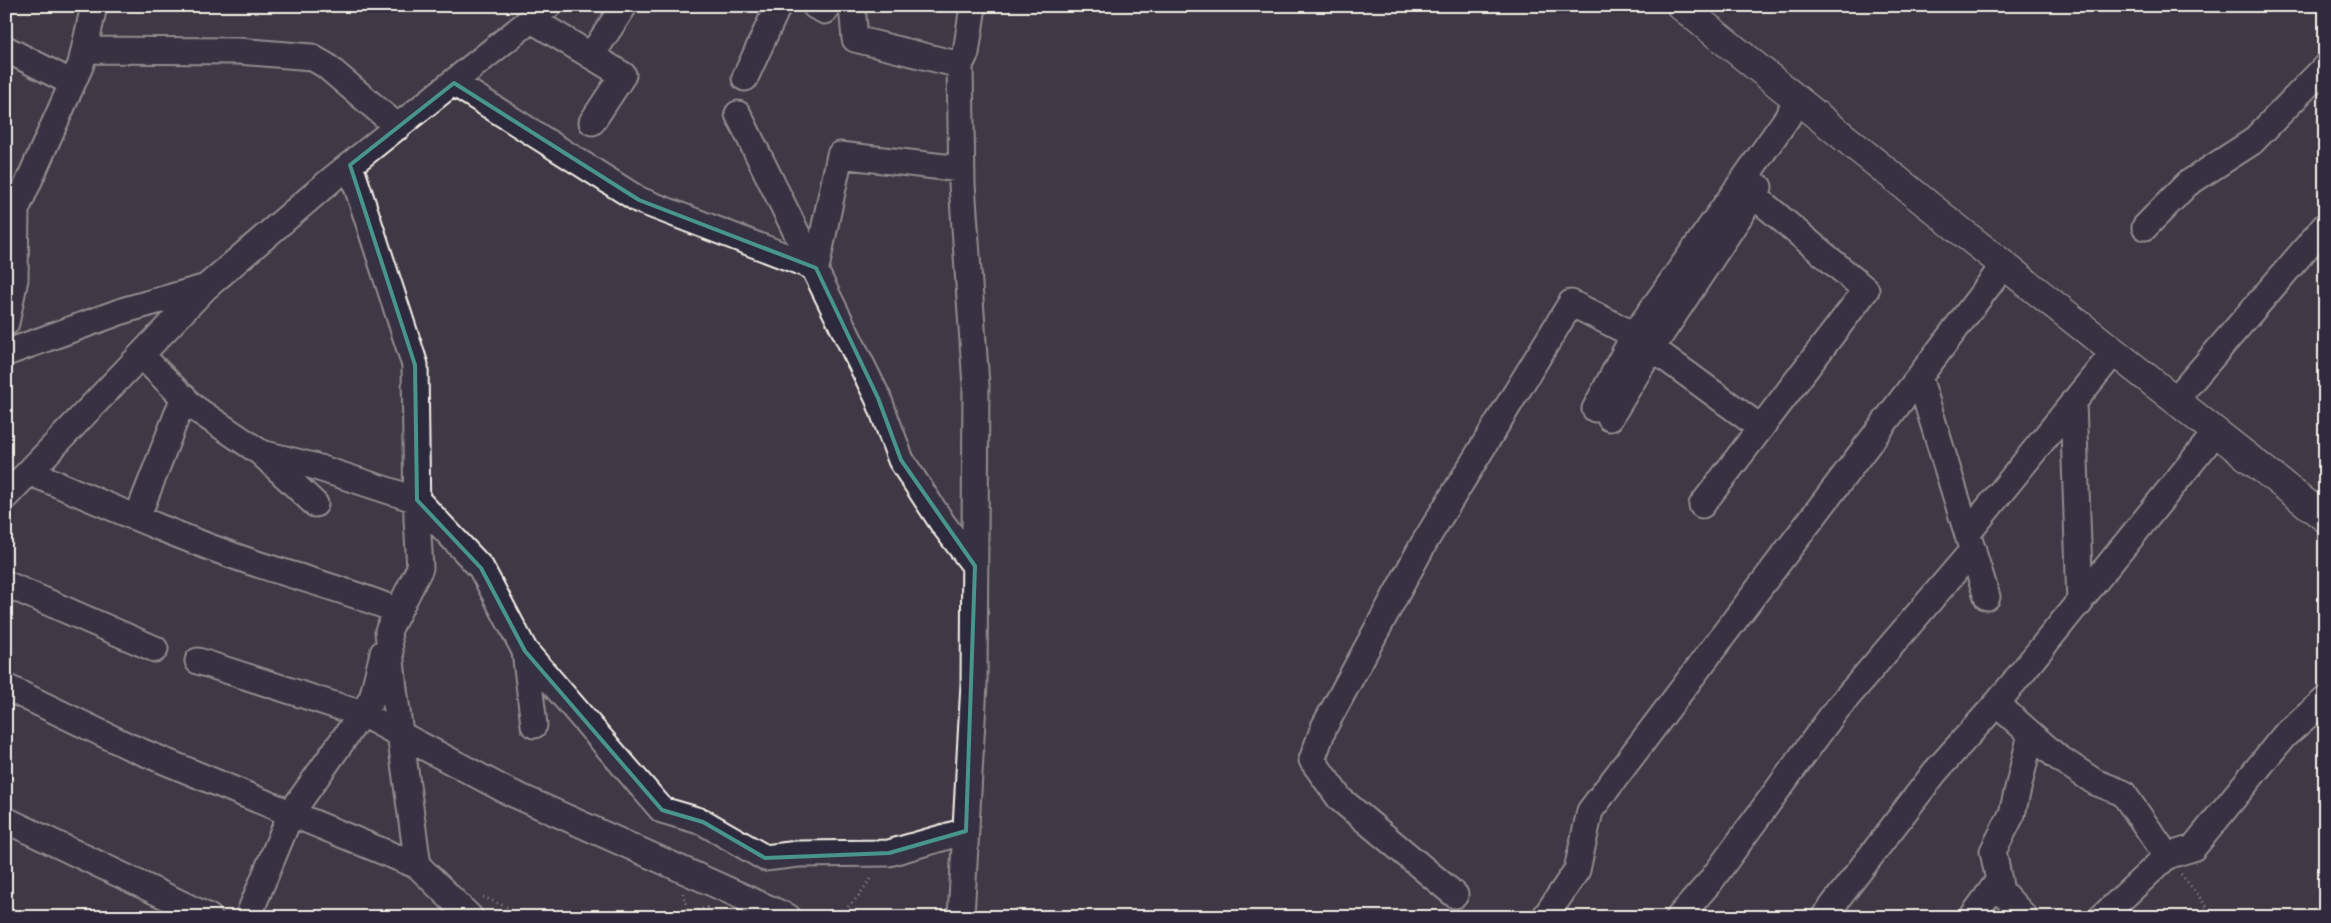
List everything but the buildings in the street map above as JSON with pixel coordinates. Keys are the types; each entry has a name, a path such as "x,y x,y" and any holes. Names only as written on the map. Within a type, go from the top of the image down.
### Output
{"main road":[{"path":"1681,6 2004,265 2325,518"}],"street":[{"path":"6,323 15,279 11,207 81,64 94,6"},
{"path":"591,56 624,6"},
{"path":"745,78 778,6"},
{"path":"852,6 855,39 960,65"},
{"path":"962,917 974,684 976,385 961,169 960,65 966,53 973,6"},
{"path":"6,496 205,288 350,165 540,13 591,56 623,75 592,122"},
{"path":"6,49 72,82"},
{"path":"84,50 238,50 311,57 325,65 398,127"},
{"path":"2145,227 2187,184 2252,142 2322,76"},
{"path":"454,83 639,200 816,268"},
{"path":"1643,342 1754,195 1805,105"},
{"path":"1602,414 1643,342 1788,118 1805,105"},
{"path":"738,114 816,268 878,398 901,460 943,524 975,566"},
{"path":"816,268 840,155 961,169"},
{"path":"248,917 291,813 372,699 393,621 420,568 415,365 350,165"},
{"path":"1702,505 1866,290 1754,195"},
{"path":"2175,400 2325,226"},
{"path":"1545,917 1577,870 1590,811 2004,265"},
{"path":"7,350 125,310 205,288"},
{"path":"1455,895 1340,799 1312,760 1324,727 1424,543 1571,303 1643,342 1761,428"},
{"path":"1679,917 1710,882 1836,710 1971,541 2074,402 2114,352"},
{"path":"141,355 193,406 260,453 315,504"},
{"path":"1919,377 1987,597"},
{"path":"137,518 184,397"},
{"path":"2074,402 2080,603"},
{"path":"1824,917 1935,772 1998,702 2080,603 2216,432"},
{"path":"260,453 313,466 417,500 480,568 525,651 662,810 703,822 765,858 798,854 889,853 966,831"},
{"path":"29,472 137,518 243,559 365,597 393,621 400,734 418,866"},
{"path":"6,584 155,649"},
{"path":"525,651 534,725"},
{"path":"198,661 362,714 507,791 788,917"},
{"path":"6,687 128,746 418,866 476,907"},
{"path":"2102,917 2167,856 2193,848 2284,736 2325,700"},
{"path":"1998,702 2006,713 2056,756 2095,782 2123,793 2167,856"},
{"path":"2025,917 2000,892 1993,851 2012,814 2031,734"},
{"path":"6,820 209,917"},
{"path":"1972,917 1999,880"}],"path":[{"path":"837,917 857,898 889,853"},
{"path":"2167,856 2215,917"},
{"path":"476,907 531,917"},
{"path":"668,917 714,907"}],"highlighted area":[{"path":"454,83 639,200 816,268 878,398 901,460 975,566 966,831 889,853 765,858 703,822 662,810 525,651 481,568 417,500 415,365 350,165"}]}
